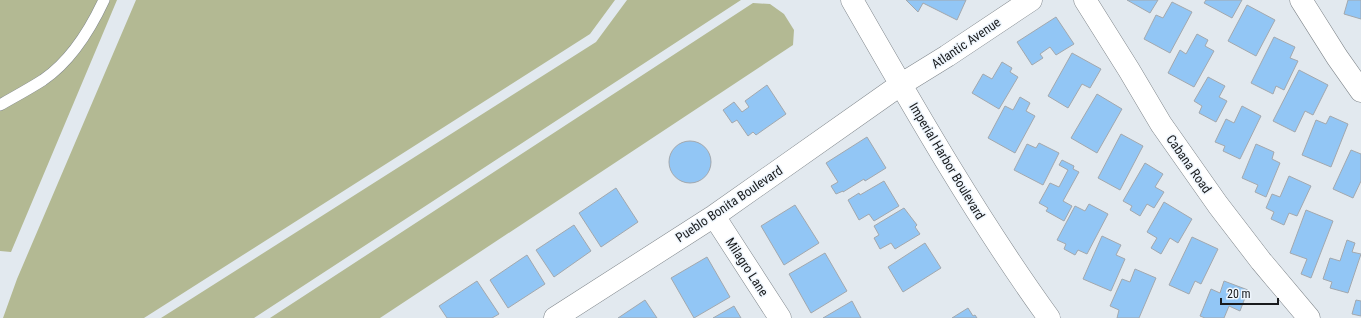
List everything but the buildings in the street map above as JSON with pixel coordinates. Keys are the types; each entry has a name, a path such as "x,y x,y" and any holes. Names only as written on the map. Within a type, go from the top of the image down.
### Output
{"street":[{"name":"Imperial Harbor Boulevard","path":"852,0 970,201 1027,288 1049,318"},
{"name":"Atlantic Avenue","path":"900,84 947,56 1031,0"},
{"name":"Cabana Road","path":"1085,0 1161,124 1218,205 1262,262 1309,318"},
{"path":"1300,0 1337,57 1361,90"},
{"name":"Pueblo Bonita Boulevard","path":"555,318 714,216 900,84"},
{"name":"Milagro Lane","path":"714,216 780,318"}],"lane":[{"path":"0,105 44,79 69,56 89,30 104,0"}],"green space":[{"path":"0,0 117,0 11,252 0,251"},
{"path":"136,0 615,0 590,34 144,318 3,318 17,279"},
{"path":"627,0 741,0 254,318 161,318 596,42"},
{"path":"753,3 770,4 784,14 794,30 793,45 380,318 270,318"}]}
